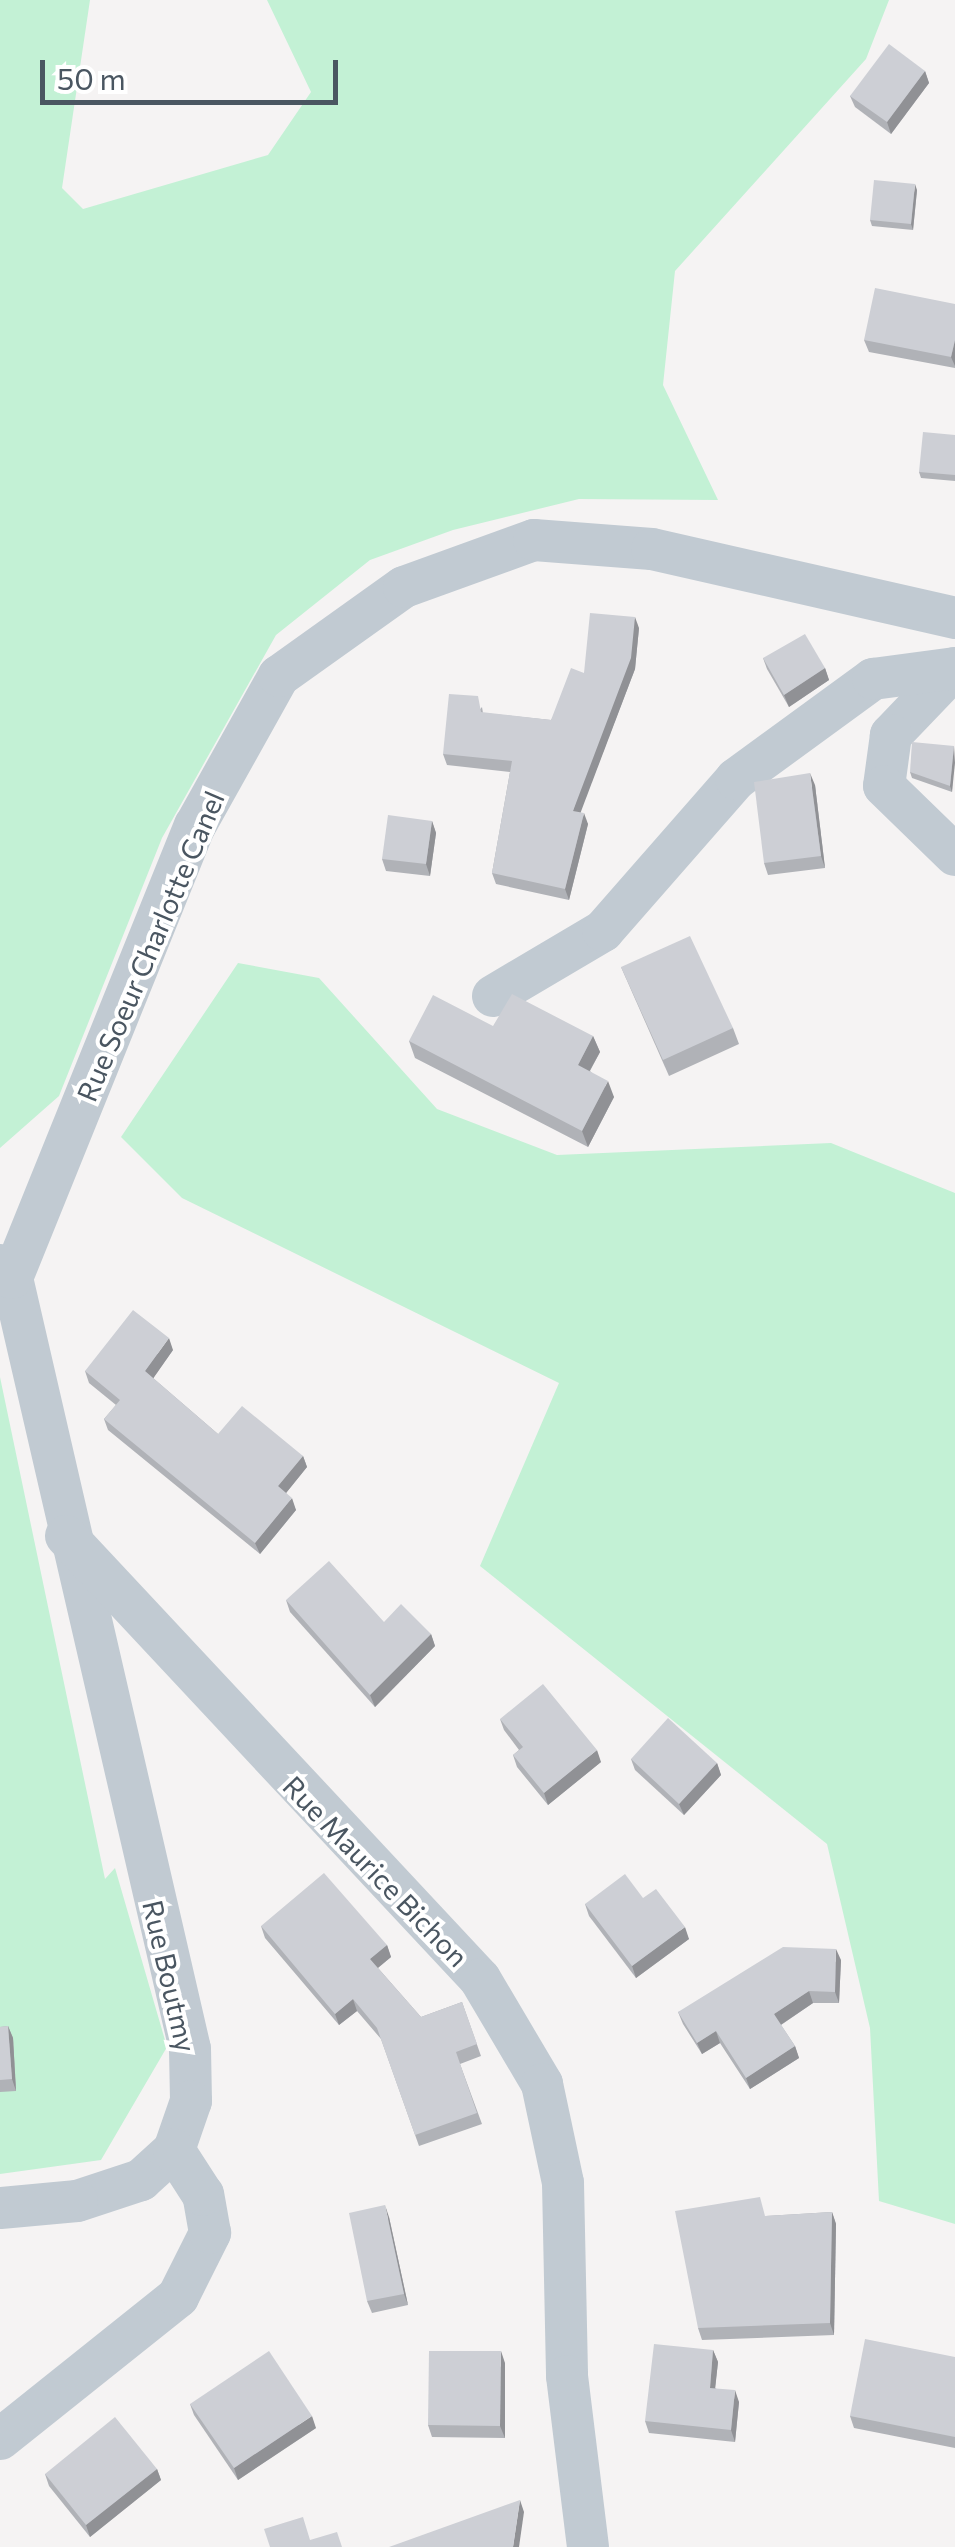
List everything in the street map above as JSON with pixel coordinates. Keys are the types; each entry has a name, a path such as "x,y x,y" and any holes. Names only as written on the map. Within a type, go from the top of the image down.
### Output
{"street":[{"name":"Rue Soeur Charlotte Canel","path":"6,1272 195,826 279,676 404,587 534,540 652,549 955,618"},
{"path":"955,668 891,736 884,786 955,855"},
{"path":"493,996 603,931 736,779 873,679 955,668"},
{"path":"6,1272 66,1536"},
{"name":"Rue Boutmy","path":"66,1536 190,2049 191,2102 174,2150"},
{"name":"Rue Maurice Bichon","path":"66,1536 480,1980 542,2084 563,2184 567,2376 588,2547"},
{"path":"0,2208 77,2201 141,2180 174,2150 203,2195 210,2233 178,2297 0,2439"}],"green space":[{"path":"0,0 90,0 62,188 83,209 268,155 311,92 267,0 889,0 866,59 675,271 663,385 718,500 579,499 453,530 370,560 276,635 162,838 59,1096 0,1148"},
{"path":"238,963 319,978 437,1109 557,1155 831,1143 955,1193 955,2224 879,2201 870,2028 827,1844 480,1566 559,1383 182,1198 121,1137"},
{"path":"0,1377 105,1879 115,1868 167,2047 101,2160 0,2174"}],"building":[{"path":"889,44 925,71 887,122 850,96"},
{"path":"874,180 915,184 911,224 870,220"},
{"path":"875,288 955,304 951,357 864,340"},
{"path":"923,432 955,435 955,475 919,472"},
{"path":"590,613 635,617 631,658 573,811 584,813 565,889 492,873 512,761 443,754 449,694 478,696 481,712 551,720 571,668 584,673"},
{"path":"805,634 825,668 784,695 763,658"},
{"path":"912,742 954,746 950,786 910,772"},
{"path":"810,773 821,856 764,863 754,782"},
{"path":"388,815 432,821 426,864 382,859"},
{"path":"690,936 733,1028 663,1060 621,967"},
{"path":"512,994 593,1036 578,1065 608,1081 582,1131 409,1041 433,995 493,1026"},
{"path":"133,1310 169,1338 145,1371 218,1434 242,1406 303,1456 278,1486 292,1498 255,1543 104,1419 120,1400 85,1371"},
{"path":"329,1561 384,1622 401,1604 431,1634 370,1695 286,1600"},
{"path":"543,1684 597,1750 544,1793 513,1755 523,1747 500,1719"},
{"path":"668,1718 717,1763 679,1804 631,1759"},
{"path":"324,1873 387,1945 370,1959 421,2017 462,2002 477,2044 456,2052 477,2113 415,2135 377,2028 353,1999 335,2014 261,1926"},
{"path":"625,1874 643,1898 656,1889 685,1927 632,1966 585,1904"},
{"path":"783,1947 836,1949 835,1992 809,1991 774,2014 795,2046 746,2078 716,2031 697,2043 678,2012"},
{"path":"8,2026 12,2079 0,2080 0,2027"},
{"path":"760,2197 765,2216 832,2212 830,2323 698,2328 675,2211"},
{"path":"385,2205 404,2294 367,2301 349,2213"},
{"path":"865,2339 955,2357 955,2437 850,2416"},
{"path":"654,2344 713,2350 710,2388 735,2390 731,2430 645,2421"},
{"path":"269,2351 312,2416 234,2468 190,2404"},
{"path":"429,2351 501,2351 500,2426 428,2425"},
{"path":"115,2417 157,2469 86,2525 45,2474"},
{"path":"520,2500 513,2547 389,2547"},
{"path":"303,2517 310,2540 337,2532 342,2547 270,2547 264,2529"}]}
